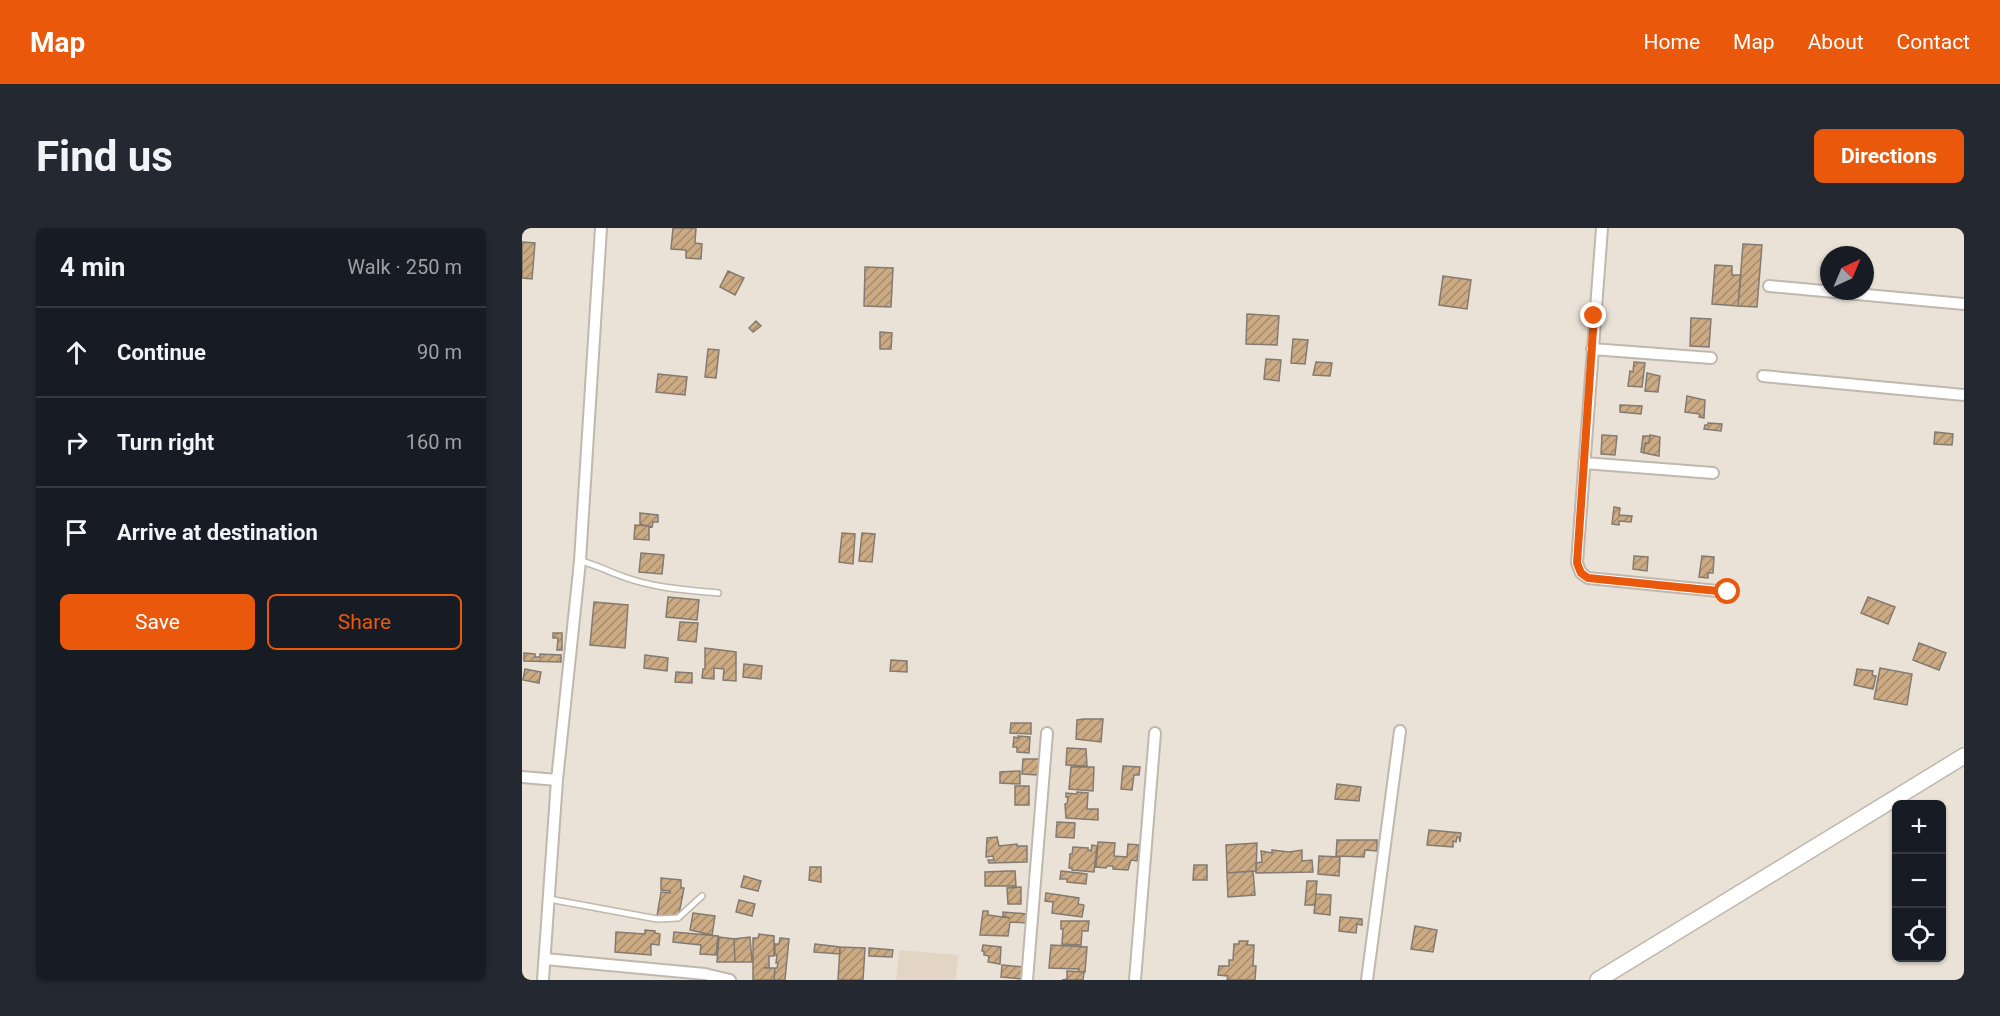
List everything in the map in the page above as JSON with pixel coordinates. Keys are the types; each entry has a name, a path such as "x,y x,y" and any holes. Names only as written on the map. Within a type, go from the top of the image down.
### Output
{"main road":[{"path":"1598,980 1964,756"}],"street":[{"path":"543,980 556,780 580,561 601,228"},
{"path":"1602,228 1577,563 1581,573 1588,578 1728,592"},
{"path":"1769,286 1964,304"},
{"path":"1592,349 1711,358"},
{"path":"1763,376 1964,395"},
{"path":"1584,464 1713,473"},
{"path":"1367,980 1400,731"},
{"path":"1027,980 1047,733"},
{"path":"1135,980 1155,733"},
{"path":"522,777 556,780"},
{"path":"545,959 705,974 730,980"}],"lane":[{"path":"580,561 591,563 625,578 656,585 718,593"},
{"path":"549,899 657,919 678,918 702,896"}],"shaded area":[{"path":"899,950 958,955 956,980 896,980"}],"building":[{"path":"673,228 696,228 695,243 702,244 701,259 686,258 686,250 671,249"},
{"path":"522,242 535,243 532,279 522,278"},
{"path":"1743,244 1762,245 1757,307 1738,306"},
{"path":"1715,265 1732,266 1732,275 1741,275 1738,306 1712,304"},
{"path":"865,267 893,268 891,307 864,306"},
{"path":"728,271 744,278 735,295 720,287"},
{"path":"1443,276 1471,280 1467,309 1439,305"},
{"path":"1247,314 1279,316 1277,345 1246,344"},
{"path":"1691,318 1711,319 1709,347 1690,346"},
{"path":"756,321 761,326 753,332 749,328"},
{"path":"880,332 892,333 891,349 880,349"},
{"path":"1293,339 1308,340 1305,364 1291,363"},
{"path":"708,349 719,350 716,378 705,377"},
{"path":"1266,359 1281,360 1279,381 1264,379"},
{"path":"1316,362 1332,363 1330,376 1313,375"},
{"path":"1634,362 1645,363 1642,387 1628,386"},
{"path":"1647,373 1660,376 1658,392 1645,391"},
{"path":"658,374 687,377 685,395 656,392"},
{"path":"1687,396 1705,400 1704,418 1699,417 1700,414 1685,412"},
{"path":"1620,405 1642,406 1641,414 1620,412"},
{"path":"1708,423 1722,424 1721,431 1704,429"},
{"path":"1935,432 1953,434 1952,445 1934,444"},
{"path":"1602,435 1617,436 1615,455 1601,454"},
{"path":"1650,435 1660,437 1659,456 1644,453 1645,443 1649,443"},
{"path":"1643,436 1650,436 1649,443 1645,443 1644,453 1641,452"},
{"path":"1614,507 1620,508 1619,515 1632,516 1631,522 1619,521 1619,525 1612,524"},
{"path":"640,513 658,515 658,522 653,522 652,527 640,524"},
{"path":"635,525 649,526 649,540 634,539"},
{"path":"842,533 855,534 853,564 839,562"},
{"path":"862,533 875,534 872,562 859,561"},
{"path":"641,553 664,555 662,574 639,572"},
{"path":"1634,556 1648,557 1647,571 1633,569"},
{"path":"1702,556 1714,557 1713,573 1708,573 1708,578 1699,577"},
{"path":"668,597 699,600 697,620 666,617"},
{"path":"1868,597 1895,607 1888,624 1861,613"},
{"path":"594,602 628,605 625,648 590,645"},
{"path":"680,622 698,623 696,642 678,640"},
{"path":"553,633 562,633 562,650 557,650 558,638 553,638"},
{"path":"1919,643 1946,653 1939,670 1913,660"},
{"path":"705,648 736,652 736,681 723,680 724,669 714,668 714,679 702,678 703,669 705,669"},
{"path":"524,653 535,654 535,657 540,657 540,654 561,655 561,662 524,661"},
{"path":"645,655 668,658 667,671 644,668"},
{"path":"891,660 907,661 907,672 890,671"},
{"path":"744,664 762,666 761,679 743,677"},
{"path":"1880,668 1912,674 1907,705 1874,699"},
{"path":"525,669 541,672 539,683 523,680"},
{"path":"1857,669 1873,671 1872,675 1876,676 1873,689 1854,685"},
{"path":"676,672 692,673 692,683 675,682"},
{"path":"1103,719 1101,742 1076,739 1077,720"},
{"path":"1011,723 1031,723 1031,734 1010,733"},
{"path":"1018,736 1030,737 1029,753 1017,752 1017,747 1013,747 1014,737 1018,738"},
{"path":"1067,748 1086,749 1087,766 1066,765"},
{"path":"1023,759 1039,759 1037,775 1022,774"},
{"path":"1123,766 1140,767 1139,775 1134,775 1132,790 1121,789"},
{"path":"1071,767 1094,767 1093,791 1069,789"},
{"path":"1020,771 1020,784 1000,783 1000,772"},
{"path":"1337,784 1361,787 1359,801 1335,799"},
{"path":"1015,786 1029,786 1029,805 1015,805"},
{"path":"1077,792 1088,793 1087,809 1098,809 1098,820 1066,818 1065,804 1067,804 1068,797 1066,793 1077,794"},
{"path":"1057,822 1075,823 1074,838 1056,837"},
{"path":"1429,830 1461,833 1460,842 1457,837 1456,842 1453,841 1453,847 1427,845"},
{"path":"997,837 999,846 1017,844 1017,846 1027,846 1027,862 989,863 988,860 994,860 993,856 986,857 987,838"},
{"path":"1337,840 1377,840 1377,851 1365,850 1364,857 1336,856"},
{"path":"1098,842 1115,843 1114,856 1127,857 1128,844 1139,845 1137,861 1131,860 1128,870 1113,869 1113,866 1096,867"},
{"path":"1257,843 1256,871 1227,873 1226,845"},
{"path":"1092,845 1097,846 1094,872 1069,868 1073,847 1088,848 1091,851"},
{"path":"1272,850 1289,852 1302,850 1302,861 1312,860 1313,872 1256,873 1256,863 1262,862 1261,851 1272,853"},
{"path":"1319,856 1340,857 1339,876 1318,874"},
{"path":"1194,865 1207,865 1207,880 1193,880"},
{"path":"810,867 821,867 821,882 809,880"},
{"path":"1015,871 1016,886 985,886 985,872"},
{"path":"1061,871 1087,874 1086,884 1060,879"},
{"path":"1253,871 1255,895 1228,897 1227,873"},
{"path":"744,876 761,881 758,891 741,887"},
{"path":"661,878 681,880 681,888 684,888 678,919 657,916 661,892 670,893 670,891 661,890"},
{"path":"1307,881 1317,881 1315,905 1305,905"},
{"path":"1021,887 1021,904 1008,904 1007,888"},
{"path":"1046,893 1079,898 1078,904 1084,905 1082,917 1052,913 1053,902 1045,901"},
{"path":"1316,894 1331,895 1330,915 1314,913"},
{"path":"739,900 755,904 752,916 736,912"},
{"path":"983,911 988,911 988,915 1010,918 1003,916 1003,912 1027,914 1027,923 1010,922 1008,936 980,935"},
{"path":"693,913 715,916 712,935 690,930"},
{"path":"1340,917 1362,919 1362,925 1357,924 1356,933 1339,931"},
{"path":"1061,921 1089,921 1088,931 1082,931 1081,945 1062,944"},
{"path":"1415,926 1437,930 1433,952 1411,949"},
{"path":"645,930 660,934 659,945 651,944 651,955 615,952 616,932 645,934"},
{"path":"674,932 718,936 716,955 700,954 701,945 673,942"},
{"path":"759,934 774,936 774,956 769,956 769,967 764,968 775,968 774,980 753,980 753,938 758,938"},
{"path":"719,937 734,939 735,962 717,962"},
{"path":"750,937 752,962 735,962 734,939"},
{"path":"780,938 789,939 785,980 774,980 778,963 776,963 775,944 779,944"},
{"path":"1239,941 1248,941 1247,945 1254,945 1255,980 1227,980 1228,976 1218,975 1219,966 1229,966 1229,960 1233,960 1234,944 1239,944"},
{"path":"815,944 840,947 840,954 814,952"},
{"path":"983,945 1001,947 1000,964 988,962 989,956 984,955 982,951"},
{"path":"1051,945 1087,947 1085,972 1078,972 1079,969 1049,968"},
{"path":"840,947 865,948 863,980 838,980"},
{"path":"869,948 893,950 892,957 869,956"},
{"path":"1002,965 1023,967 1022,979 1001,977"},
{"path":"1067,971 1084,972 1083,980 1062,980 1067,979"}],"route":[{"path":"1594,316 1577,563 1581,573 1588,578 1728,592"}]}
